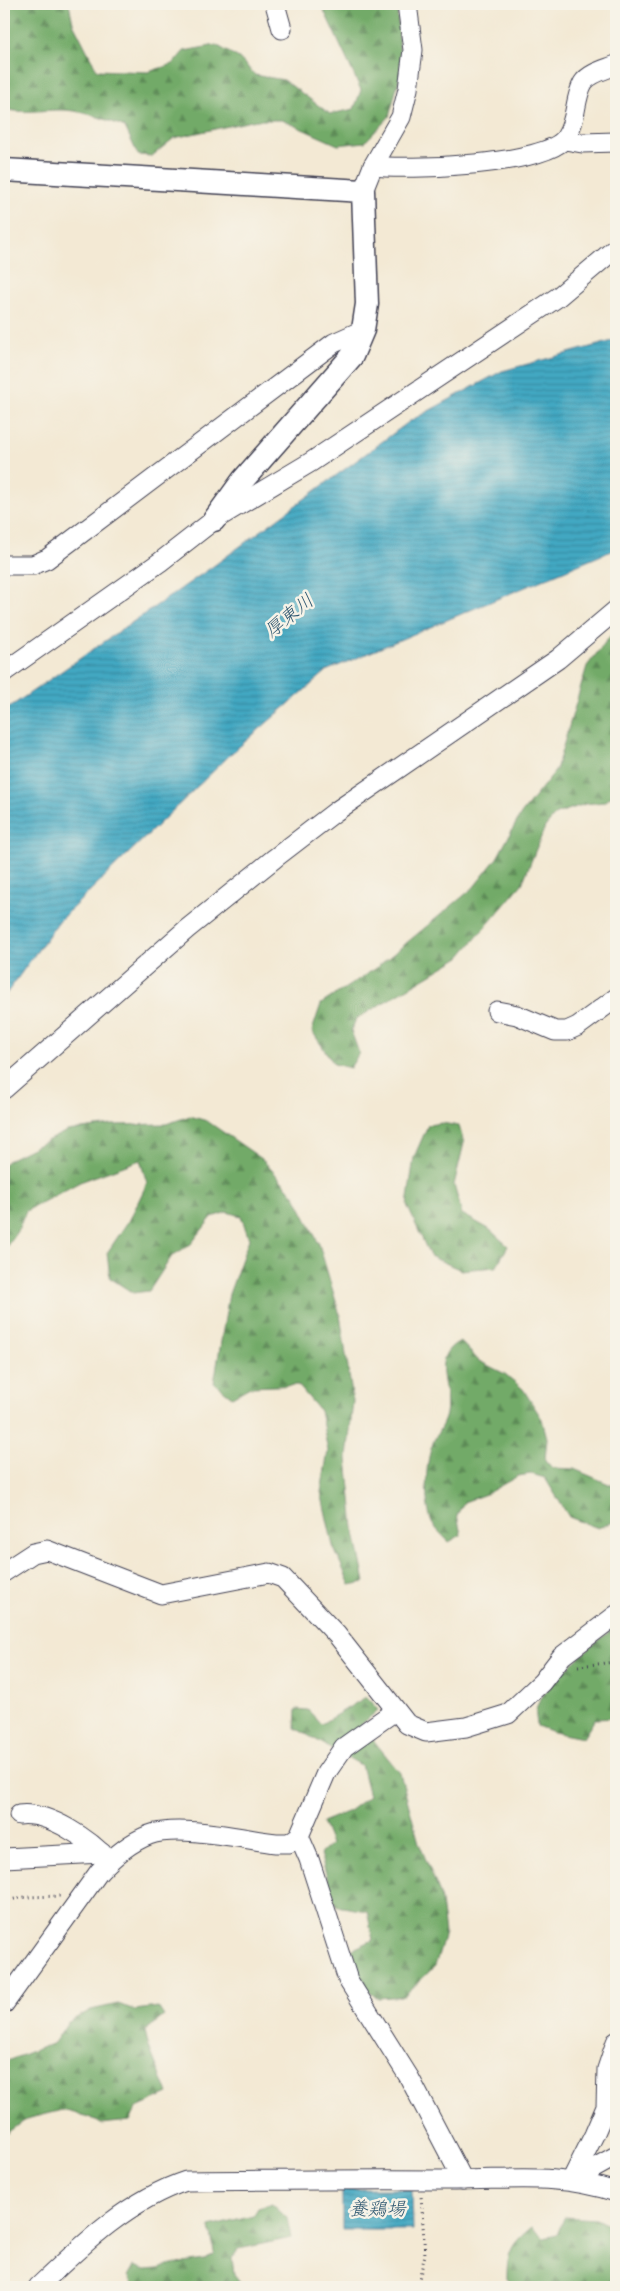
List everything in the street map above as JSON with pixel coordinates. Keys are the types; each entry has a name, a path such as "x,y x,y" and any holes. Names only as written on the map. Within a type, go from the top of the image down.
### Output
{"street":[{"path":"275,4 282,29"},
{"path":"214,520 243,480 352,356 363,330 367,304 363,191 373,166 401,117 408,89 413,50 407,4"},
{"path":"565,140 572,127 583,82 592,75 616,64"},
{"path":"373,166 395,169 479,164 528,155 565,140 582,143 616,142"},
{"path":"4,170 363,191"},
{"path":"4,672 160,562 214,520 310,462 558,297 616,248"},
{"path":"4,564 33,565 47,559 327,348 363,330"},
{"path":"4,1089 187,929 282,852 335,812 558,659 616,610"},
{"path":"497,1011 517,1015 555,1031 567,1031 578,1026 616,998"},
{"path":"4,1572 33,1553 47,1550 162,1594 269,1573 283,1578 337,1635 407,1724 426,1732 466,1728 508,1714 526,1700 562,1656 616,1615"},
{"path":"4,1858 106,1857 148,1836 166,1831 183,1831 276,1843 289,1842 299,1836 326,1773 344,1747 395,1711"},
{"path":"19,1814 30,1813 68,1829 96,1846 106,1857"},
{"path":"299,1836 309,1859 348,1980 409,2077 463,2180"},
{"path":"5,2001 79,1899 106,1857"},
{"path":"571,2181 606,2107 607,2069 616,2042"},
{"path":"571,2181 616,2156"},
{"path":"38,2287 91,2236 162,2188 186,2181 463,2180 533,2177 571,2181 616,2192"}],"path":[{"path":"552,1669 616,1662"},
{"path":"4,1901 53,1895 72,1896 79,1899"},
{"path":"418,2287 425,2256 421,2180"}],"green space":[{"path":"4,4 69,4 73,23 97,70 148,72 173,64 184,51 216,45 239,58 255,75 284,80 330,114 354,109 361,90 321,4 397,4 401,72 389,117 365,142 338,145 282,120 256,120 174,138 152,156 138,155 125,127 101,118 66,110 24,112 4,109"},
{"path":"616,633 616,793 604,802 585,804 556,814 545,827 522,884 460,957 356,1019 351,1031 359,1053 350,1068 334,1064 312,1031 321,1004 376,968 473,888 497,858 521,814 556,770 587,666 610,636"},
{"path":"190,1116 207,1121 262,1159 295,1196 319,1244 340,1315 353,1401 347,1458 354,1528 365,1582 350,1585 333,1546 321,1492 328,1451 320,1411 298,1385 250,1387 232,1397 214,1383 229,1294 249,1239 241,1216 227,1212 212,1217 191,1244 172,1256 149,1291 133,1293 110,1278 107,1253 131,1217 147,1183 140,1160 80,1182 26,1211 18,1230 4,1250 4,1164 10,1159 67,1131 112,1125 166,1124"},
{"path":"442,1123 459,1126 464,1143 454,1185 462,1214 489,1229 508,1246 496,1267 461,1270 430,1256 407,1205 414,1157 428,1125"},
{"path":"460,1341 479,1361 505,1374 523,1389 542,1419 547,1438 545,1460 552,1468 574,1469 616,1487 616,1521 598,1528 569,1517 545,1478 531,1474 518,1476 486,1494 464,1502 457,1515 461,1535 449,1542 437,1530 429,1514 426,1484 428,1463 433,1442 446,1414 447,1403 443,1373 445,1356 450,1348"},
{"path":"616,1627 616,1718 595,1719 583,1738 553,1732 537,1726 536,1710 547,1690 583,1653"},
{"path":"366,1697 378,1710 361,1725 400,1773 419,1843 440,1894 445,1933 435,1966 404,1996 378,1998 362,1985 351,1950 373,1940 367,1911 336,1906 320,1854 331,1844 322,1822 349,1811 369,1796 361,1765 295,1728 296,1709 308,1710 321,1724"},
{"path":"118,2004 135,2010 158,2007 164,2016 145,2031 149,2047 168,2094 137,2108 130,2121 101,2124 90,2117 62,2110 26,2119 4,2135 4,2062 54,2043 67,2023 91,2010"},
{"path":"272,2204 287,2218 291,2238 239,2249 232,2258 234,2274 244,2287 135,2287 128,2276 134,2266 145,2270 158,2269 204,2260 214,2253 210,2227 253,2216 258,2208"},
{"path":"564,2217 596,2219 616,2229 616,2287 516,2287 507,2279 509,2255 519,2238 532,2227 544,2238 557,2235"}],"water":[{"name":"厚東川","path":"616,340 616,549 328,670 232,753 59,921 4,997 4,711 212,567 410,421 502,371"},
{"name":"養鶏場","path":"342,2189 412,2189 413,2230 342,2230"}]}
